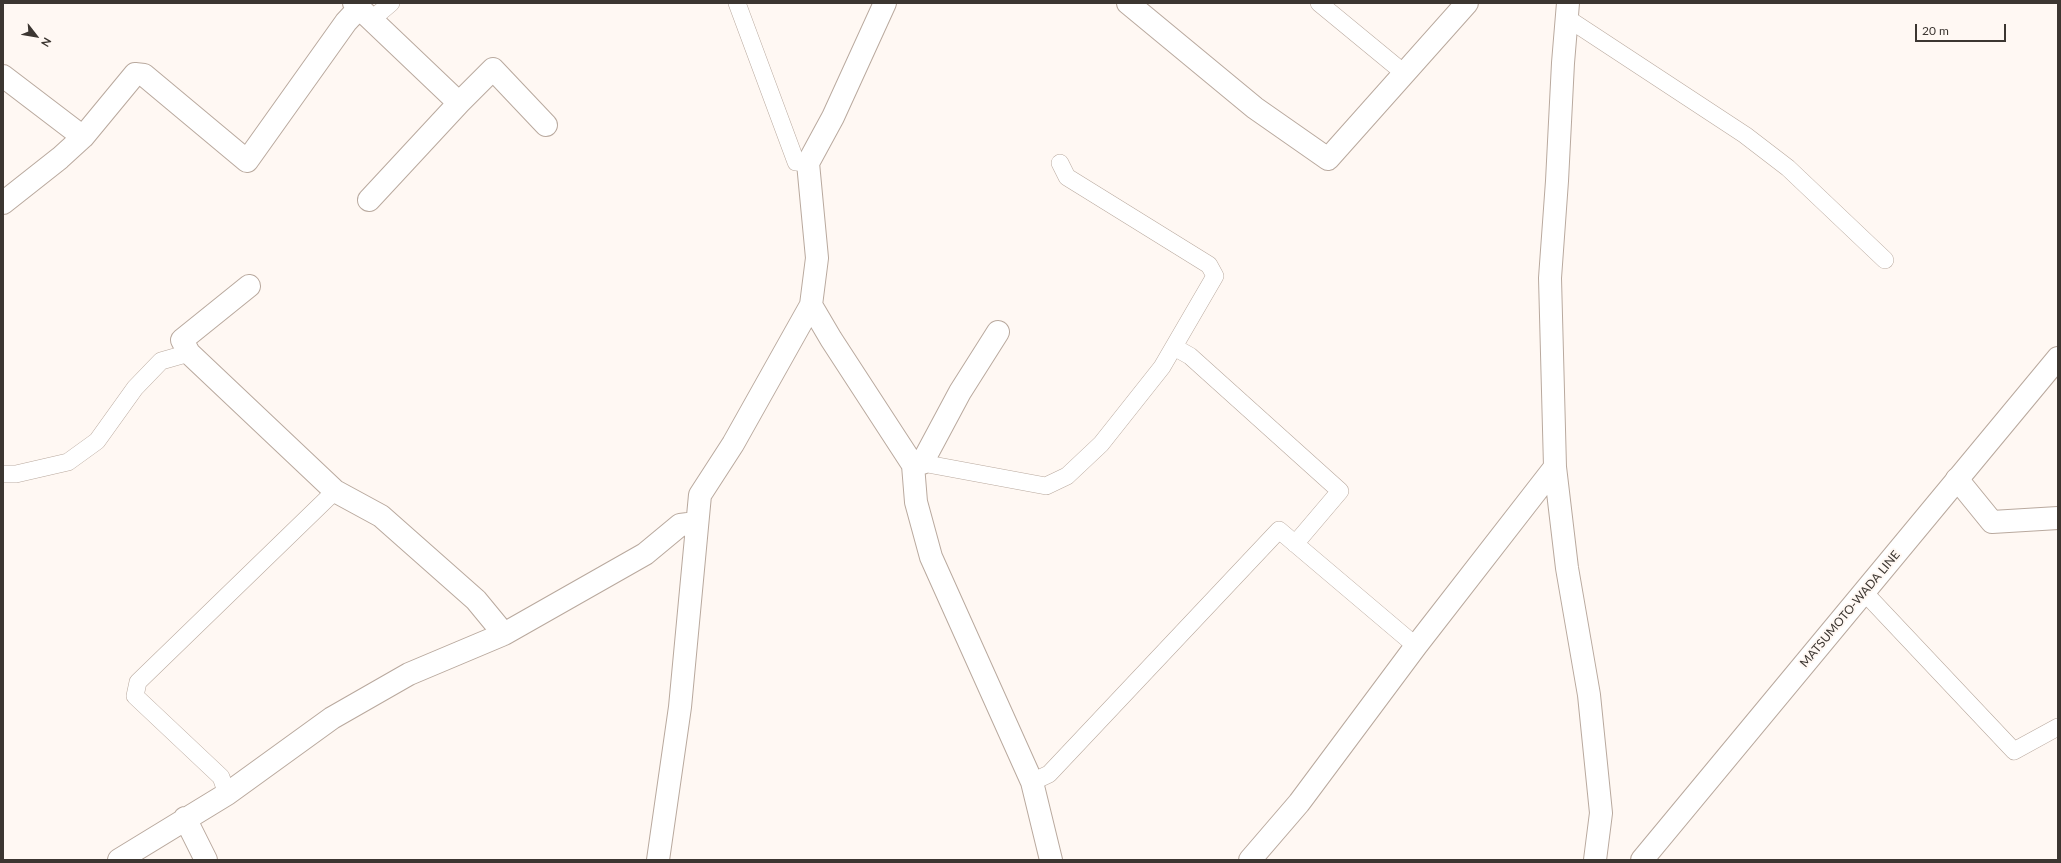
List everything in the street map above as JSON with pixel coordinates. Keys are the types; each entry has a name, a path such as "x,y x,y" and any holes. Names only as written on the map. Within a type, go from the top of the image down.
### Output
{"street":[{"path":"658,860 680,707 696,523 700,495 733,444 811,305 817,258 808,163 833,116 885,3"},
{"path":"1128,3 1255,108 1328,159 1467,3"},
{"path":"3,203 60,158 83,136 135,74 144,75 247,161 346,22 361,10 459,103"},
{"path":"1568,11 1550,278 1555,466 1567,568 1591,711 1601,813 1595,860"},
{"path":"369,200 459,103 493,69 546,126"},
{"path":"3,76 83,136"},
{"path":"250,286 182,340 189,353 335,491 381,516 476,600 504,634"},
{"path":"811,305 831,339 918,464"},
{"path":"998,332 960,392 918,464 916,502 931,557 1032,782 1051,860"},
{"name":"MATSUMOTO-WADA LINE","path":"1642,860 2058,358"},
{"path":"1250,860 1299,803 1416,646 1555,466"},
{"path":"1957,479 1992,522 2058,518"},
{"path":"119,860 185,818 227,794 332,718 409,674 504,634 645,554 680,525 696,523"},
{"path":"185,818 206,860"}],"lane":[{"path":"361,10 391,3"},
{"path":"737,3 796,162 808,163"},
{"path":"1319,3 1404,73"},
{"path":"1568,11 1745,134 1788,168 1885,260"},
{"path":"918,464 1046,486 1067,476 1101,444 1162,367 1215,276 1210,265 1067,177 1060,163"},
{"path":"1174,347 1190,356 1340,491 1295,544"},
{"path":"3,474 16,474 68,462 97,441 135,388 161,361 189,353"},
{"path":"227,794 221,777 135,696 138,682 335,491"},
{"path":"1032,782 1049,774 1279,530 1416,646"},
{"path":"1864,592 2014,751 2058,727"}]}
